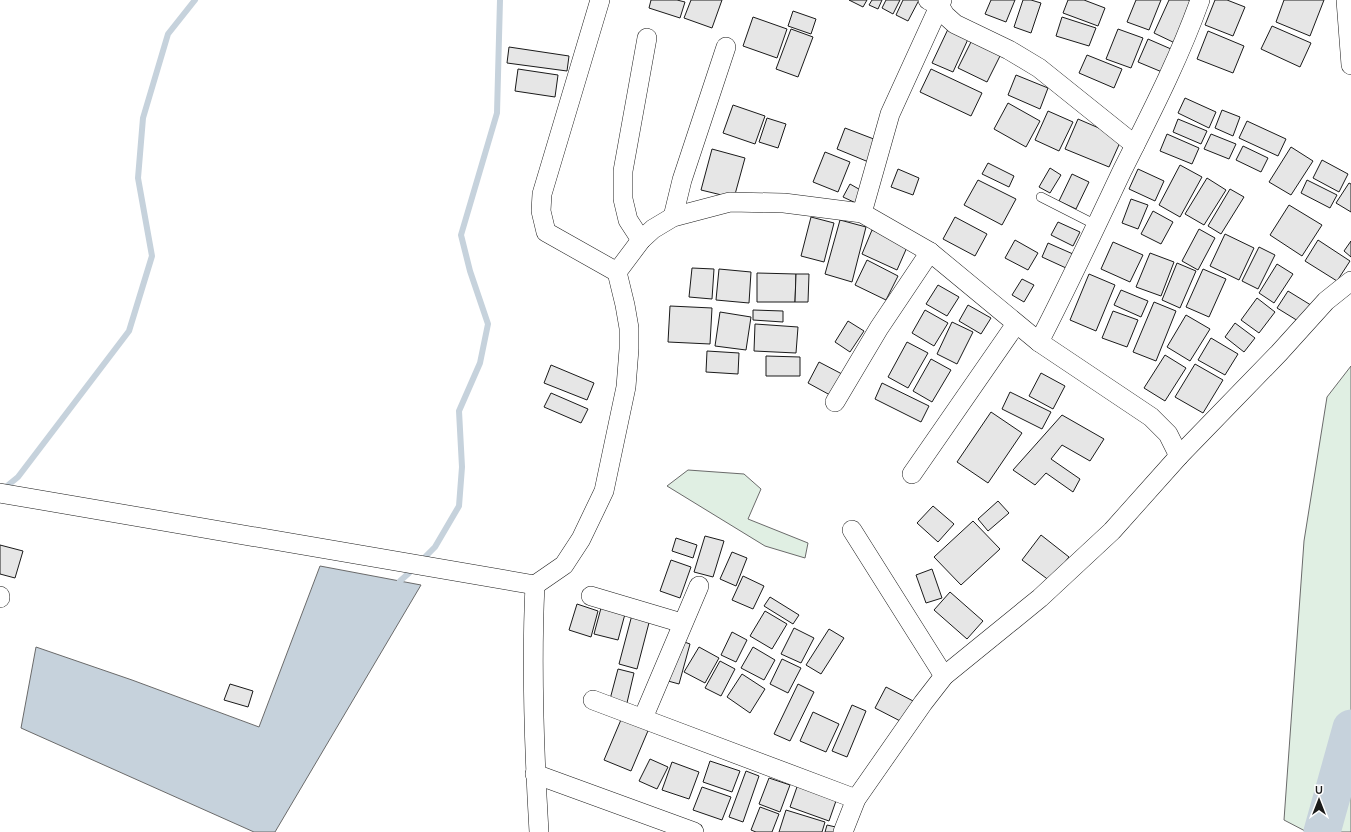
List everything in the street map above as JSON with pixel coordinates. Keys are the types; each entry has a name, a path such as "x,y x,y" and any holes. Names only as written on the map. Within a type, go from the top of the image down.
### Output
{"street":[{"path":"0,493 535,584 564,565 581,539 604,491 626,387 629,349 629,328 617,272 546,232 541,211 542,194 600,0"},
{"path":"1039,342 1070,284 1096,225 1192,22 1200,0"},
{"path":"1346,0 1351,66"},
{"path":"936,2 945,15 955,24 1009,50 1039,68 1135,145"},
{"path":"862,213 890,114 936,2"},
{"path":"641,240 628,220 623,199 623,171 647,38"},
{"path":"673,217 682,180 726,47"},
{"path":"617,272 641,240 653,229 673,217 730,202 784,203 862,213 930,252 1039,342 1151,417 1168,434 1179,456"},
{"path":"835,402 879,328 930,252"},
{"path":"843,832 856,800 923,703 944,676 1040,598 1112,531 1179,456 1280,353 1326,301 1351,281"},
{"path":"912,474 1016,324"},
{"path":"852,530 944,676"},
{"path":"535,584 532,649 539,832"},
{"path":"643,718 699,586"},
{"path":"591,596 682,623"},
{"path":"593,700 856,800"},
{"path":"536,774 694,832"}],"lane":[{"path":"1041,197 1096,225"}],"green space":[{"path":"1351,366 1351,832 1307,832 1284,820 1304,541 1327,397"},
{"path":"688,470 744,474 761,489 748,519 808,543 805,558 765,546 667,486"}],"shaded area":[{"path":"320,566 421,585 275,832 254,832 21,728 36,647 132,680 259,727"}],"building":[{"path":"651,0 677,0 685,2 680,18 649,8"},
{"path":"691,0 722,0 712,28 684,18"},
{"path":"849,0 867,0 863,7"},
{"path":"872,0 882,0 878,9 869,5"},
{"path":"886,0 900,0 893,14 882,8"},
{"path":"903,0 919,0 908,21 896,15"},
{"path":"991,0 1015,0 1006,22 985,14"},
{"path":"1023,0 1031,0 1041,3 1031,33 1014,27"},
{"path":"1068,0 1084,0 1105,8 1098,26 1063,13"},
{"path":"1136,0 1161,0 1149,30 1127,22"},
{"path":"1169,0 1188,0 1194,2 1177,44 1154,33"},
{"path":"1215,0 1227,0 1245,7 1233,36 1205,25"},
{"path":"1284,0 1324,0 1310,36 1276,22"},
{"path":"793,11 816,19 811,34 788,26"},
{"path":"753,17 787,29 777,58 743,46"},
{"path":"1062,17 1096,28 1089,46 1056,36"},
{"path":"1272,26 1311,43 1300,67 1261,49"},
{"path":"949,27 969,37 953,72 932,63"},
{"path":"791,29 813,37 798,77 776,69"},
{"path":"1118,29 1143,38 1131,68 1106,59"},
{"path":"1208,31 1244,46 1233,73 1197,59"},
{"path":"1148,39 1171,49 1162,72 1138,62"},
{"path":"972,40 1001,54 987,82 958,68"},
{"path":"509,47 569,56 567,71 507,63"},
{"path":"1087,55 1122,69 1114,88 1079,73"},
{"path":"518,69 558,75 555,97 515,91"},
{"path":"931,69 982,93 971,116 920,92"},
{"path":"1016,75 1048,88 1040,109 1008,95"},
{"path":"1185,98 1216,112 1209,128 1178,113"},
{"path":"1008,103 1040,121 1026,147 994,129"},
{"path":"733,105 765,116 755,144 723,133"},
{"path":"1222,110 1240,117 1233,136 1215,128"},
{"path":"1048,111 1073,122 1059,151 1035,140"},
{"path":"767,118 786,124 778,148 759,142"},
{"path":"1078,119 1122,138 1109,167 1065,149"},
{"path":"1178,119 1207,131 1201,144 1173,132"},
{"path":"1247,121 1286,139 1278,156 1239,138"},
{"path":"845,128 879,141 871,163 837,149"},
{"path":"1167,134 1199,148 1192,164 1160,151"},
{"path":"1211,134 1236,144 1229,159 1204,149"},
{"path":"1243,146 1268,158 1261,172 1236,160"},
{"path":"1291,147 1313,161 1291,195 1269,182"},
{"path":"712,149 745,158 734,198 701,190"},
{"path":"825,152 850,162 838,192 813,182"},
{"path":"1322,160 1348,174 1339,192 1313,178"},
{"path":"988,163 1014,176 1009,187 982,174"},
{"path":"1180,165 1202,177 1180,217 1159,205"},
{"path":"1050,168 1061,175 1050,193 1039,187"},
{"path":"898,169 919,178 913,195 891,187"},
{"path":"1138,169 1164,181 1155,201 1129,189"},
{"path":"1072,174 1089,182 1076,209 1059,201"},
{"path":"1207,178 1226,190 1204,225 1185,214"},
{"path":"978,180 1016,199 1002,225 964,205"},
{"path":"1307,180 1337,195 1330,208 1301,193"},
{"path":"1349,183 1351,184 1351,212 1336,203"},
{"path":"850,184 864,192 858,204 843,197"},
{"path":"1230,189 1244,197 1221,234 1208,226"},
{"path":"1131,199 1148,205 1138,229 1122,223"},
{"path":"1289,205 1322,225 1302,256 1270,235"},
{"path":"1153,211 1173,222 1161,244 1141,234"},
{"path":"811,217 834,223 824,262 801,256"},
{"path":"955,217 987,234 975,256 943,239"},
{"path":"840,220 866,227 852,282 825,274"},
{"path":"1058,222 1080,232 1073,246 1051,235"},
{"path":"1199,229 1215,238 1198,270 1182,261"},
{"path":"872,230 908,245 897,270 862,254"},
{"path":"1225,234 1254,248 1239,280 1210,266"},
{"path":"1015,240 1038,253 1028,270 1005,258"},
{"path":"1318,240 1350,261 1337,281 1305,261"},
{"path":"1351,241 1351,257 1344,251"},
{"path":"1113,242 1143,255 1130,282 1101,269"},
{"path":"1048,243 1073,254 1066,268 1042,257"},
{"path":"1259,247 1275,255 1258,289 1242,281"},
{"path":"1150,253 1174,262 1161,296 1136,287"},
{"path":"867,260 898,276 886,300 855,285"},
{"path":"1177,263 1196,271 1180,308 1162,300"},
{"path":"1277,264 1293,274 1274,303 1259,293"},
{"path":"692,268 714,269 712,299 689,297"},
{"path":"719,269 751,272 749,303 716,300"},
{"path":"1203,269 1226,279 1209,317 1186,307"},
{"path":"757,273 796,274 795,302 757,302"},
{"path":"796,274 809,274 808,302 795,302"},
{"path":"1089,274 1115,285 1096,331 1070,320"},
{"path":"1022,279 1034,285 1024,302 1012,295"},
{"path":"938,285 959,297 947,316 926,304"},
{"path":"1121,290 1148,301 1141,317 1114,305"},
{"path":"1288,291 1314,307 1303,324 1277,308"},
{"path":"1257,298 1275,312 1259,333 1241,320"},
{"path":"1154,302 1176,311 1156,361 1133,352"},
{"path":"968,305 991,318 981,334 959,321"},
{"path":"670,306 712,308 710,344 668,342"},
{"path":"753,310 783,311 783,322 753,320"},
{"path":"925,310 948,323 934,346 912,333"},
{"path":"1113,311 1138,320 1127,347 1102,338"},
{"path":"720,312 751,317 746,350 715,346"},
{"path":"1186,315 1210,329 1190,361 1167,347"},
{"path":"848,321 864,331 850,352 835,342"},
{"path":"952,322 973,332 957,364 937,354"},
{"path":"1235,323 1255,338 1244,352 1225,337"},
{"path":"755,324 798,327 796,353 754,351"},
{"path":"1211,338 1238,354 1225,375 1198,360"},
{"path":"907,342 928,353 908,388 888,377"},
{"path":"707,351 739,353 738,374 706,372"},
{"path":"1165,355 1186,368 1165,401 1144,388"},
{"path":"766,356 800,357 800,376 766,376"},
{"path":"931,359 951,370 932,402 913,391"},
{"path":"819,362 842,374 830,395 808,383"},
{"path":"1195,364 1223,380 1203,413 1175,397"},
{"path":"551,365 594,383 587,400 544,383"},
{"path":"1041,373 1065,386 1053,409 1029,396"},
{"path":"882,383 929,406 921,422 875,399"},
{"path":"1010,392 1051,412 1042,429 1002,409"},
{"path":"551,393 588,409 581,423 544,407"},
{"path":"991,412 1022,433 988,483 957,462"},
{"path":"1062,415 1104,439 1090,461 1062,445 1051,459 1080,479 1073,492 1046,473 1035,485 1013,470"},
{"path":"998,501 1009,513 988,531 978,519"},
{"path":"933,506 954,524 938,542 917,523"},
{"path":"973,521 1000,549 961,585 934,557"},
{"path":"1041,535 1069,557 1050,581 1022,560"},
{"path":"705,536 724,541 713,577 694,572"},
{"path":"676,538 697,545 693,558 672,551"},
{"path":"0,545 23,551 15,578 0,574"},
{"path":"732,552 747,558 736,586 720,579"},
{"path":"671,560 691,567 680,598 660,591"},
{"path":"932,569 942,598 926,603 916,575"},
{"path":"743,576 764,586 753,609 732,600"},
{"path":"950,592 983,621 967,639 934,610"},
{"path":"770,597 799,615 793,624 764,606"},
{"path":"577,604 598,611 591,637 569,630"},
{"path":"601,608 625,614 618,640 594,634"},
{"path":"633,611 651,615 637,669 619,664"},
{"path":"765,611 787,624 772,649 750,636"},
{"path":"794,628 814,638 801,663 781,654"},
{"path":"829,629 844,638 821,674 806,665"},
{"path":"732,632 747,640 736,662 721,655"},
{"path":"679,640 690,644 679,684 668,681"},
{"path":"699,647 719,658 705,683 684,672"},
{"path":"753,647 775,660 764,680 741,668"},
{"path":"782,659 801,668 788,693 770,684"},
{"path":"720,661 735,669 721,696 705,688"},
{"path":"618,669 634,673 626,707 609,703"},
{"path":"742,674 765,689 750,713 727,697"},
{"path":"230,684 253,691 248,707 224,700"},
{"path":"798,684 814,692 790,741 774,734"},
{"path":"886,687 917,703 906,724 875,708"},
{"path":"852,705 866,711 847,757 832,751"},
{"path":"813,712 839,724 826,752 800,741"},
{"path":"623,715 650,726 631,771 604,760"},
{"path":"650,759 668,767 657,789 639,781"},
{"path":"710,761 740,771 732,792 703,782"},
{"path":"672,762 699,772 689,799 662,790"},
{"path":"746,771 759,776 743,822 729,817"},
{"path":"769,778 790,785 780,812 759,804"},
{"path":"798,784 837,798 829,821 790,807"},
{"path":"702,787 731,797 722,820 693,810"},
{"path":"760,807 779,814 772,832 756,832 751,830"},
{"path":"786,810 825,822 822,832 779,832"},
{"path":"827,825 840,828 839,832 825,832"}],"waterway":[{"path":"7,486 18,477 129,331 152,256 138,178 143,118 168,34 195,0"},
{"path":"426,556 435,547 459,506 462,467 459,411 480,363 488,324 470,271 461,235 497,113 500,0"},
{"path":"400,581 409,573"},
{"path":"1322,832 1351,728"}]}
